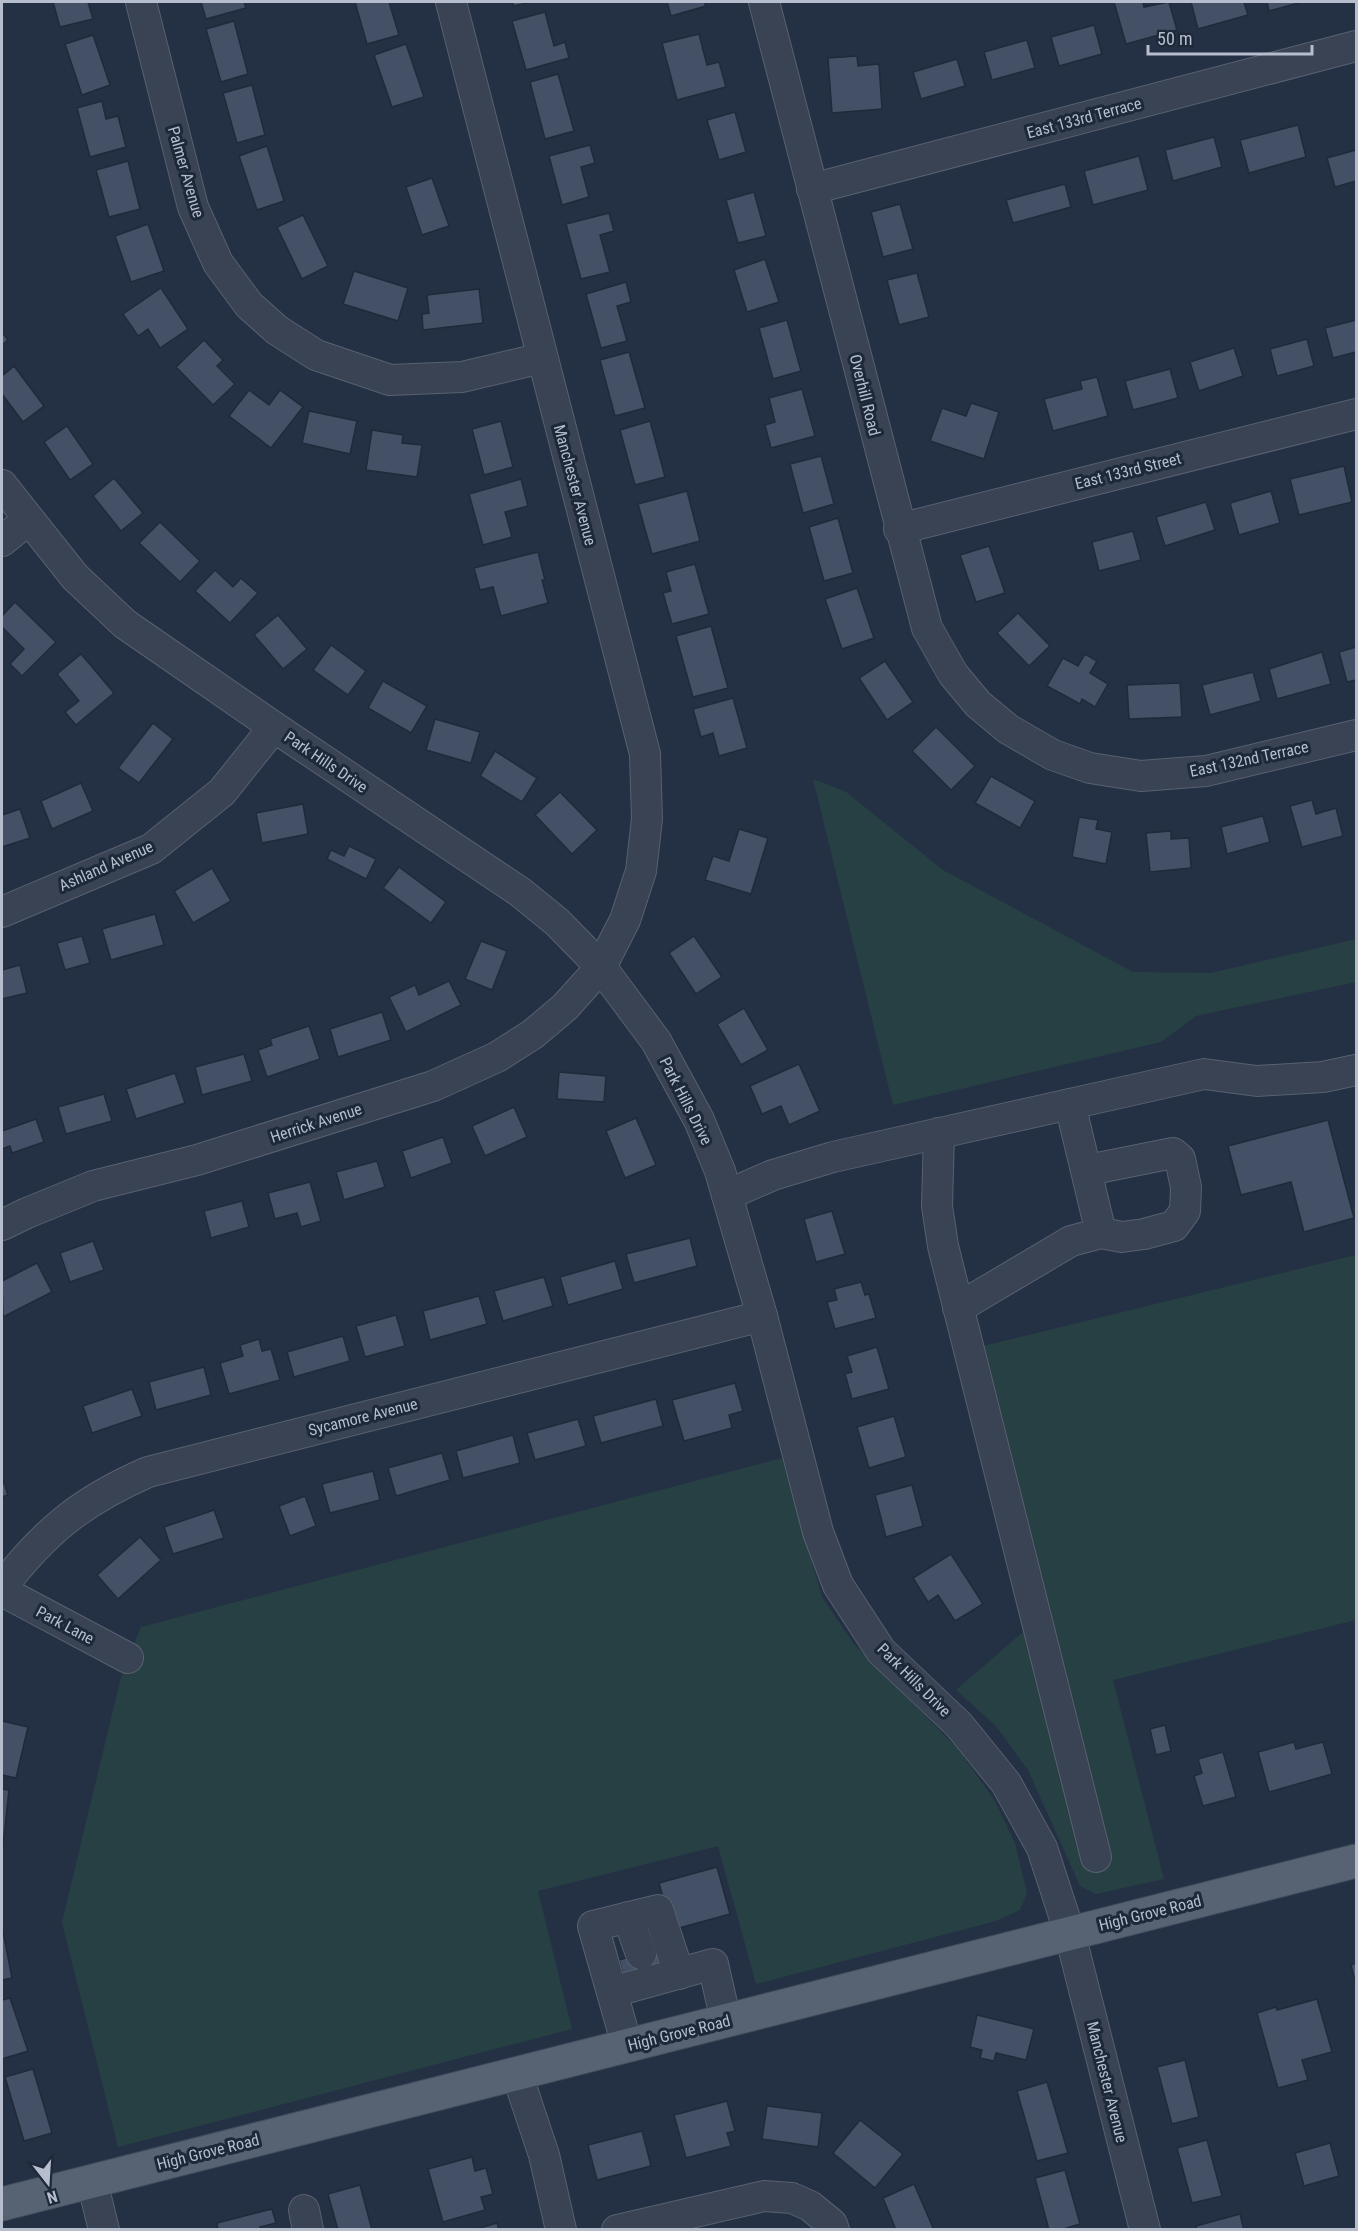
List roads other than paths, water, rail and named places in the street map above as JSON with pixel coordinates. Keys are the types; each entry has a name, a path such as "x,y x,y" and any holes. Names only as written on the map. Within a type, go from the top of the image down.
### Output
{"main road":[{"name":"High Grove Road","path":"2,2204 1356,1861"}],"street":[{"name":"Palmer Avenue","path":"141,2 193,207 218,263 256,312 277,330 316,355 390,380 462,377 542,358"},
{"name":"Manchester Avenue","path":"451,2 645,754 647,819 641,871 625,920 600,967"},
{"name":"Overhill Road","path":"764,2 899,529 927,628 953,674 978,704 1008,729 1037,746"},
{"name":"East 133rd Terrace","path":"812,189 1356,46"},
{"name":"East 133rd Street","path":"899,529 1356,414"},
{"name":"Park Hills Drive","path":"2,485 75,577 125,624 520,892 557,922 600,967 656,1041 699,1120 720,1171 762,1316 818,1532 838,1585 881,1651 959,1725 1006,1783 1042,1848 1070,1934"},
{"path":"2,542 28,520"},
{"name":"Ashland Avenue","path":"2,912 151,849 222,792 274,727"},
{"name":"East 132nd Terrace","path":"1037,746 1053,755 1090,768 1141,776 1206,771 1356,735"},
{"name":"Herrick Avenue","path":"2,1225 93,1186 197,1160 433,1086 497,1057 533,1034 566,1007 600,967"},
{"path":"727,1195 773,1175 833,1157 1204,1074 1257,1081 1323,1077 1356,1070"},
{"path":"1070,1104 1088,1170 1101,1233"},
{"path":"939,1133 937,1206 943,1246 1096,1857"},
{"path":"958,1308 1071,1241 1101,1233 1122,1237 1144,1234 1174,1226 1185,1211 1186,1187 1180,1159 1173,1153 1088,1170"},
{"name":"Sycamore Avenue","path":"2,1589 26,1556 64,1519 109,1489 148,1472 762,1316"},
{"name":"Park Lane","path":"2,1589 128,1658"},
{"path":"627,2046 593,1926 658,1910 679,1974"},
{"path":"628,1917 646,1970"},
{"name":"Manchester Avenue","path":"1070,1934 1145,2229"},
{"path":"612,1992 646,1970 679,1974 712,1964 726,2021"},
{"path":"517,2074 538,2138 561,2229"},
{"path":"92,2181 104,2229"},
{"path":"617,2229 764,2196 792,2198 810,2206 832,2224 834,2229"}]}
